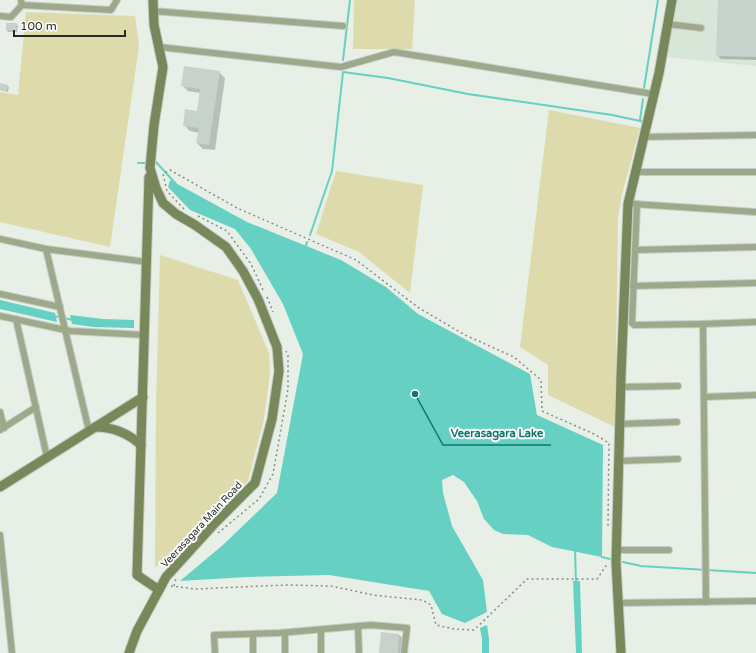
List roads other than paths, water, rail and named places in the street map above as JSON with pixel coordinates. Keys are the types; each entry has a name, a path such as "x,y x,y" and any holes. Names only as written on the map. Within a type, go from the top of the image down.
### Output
{"street":[{"path":"0,16 11,17 22,3 111,10 117,0"},
{"name":"Veerasagara Main Road","path":"129,653 137,631 166,577 216,522 255,483 272,419 279,371 277,347 258,299 243,271 226,247 162,203 156,188 150,168 154,125 163,67 154,25 152,0"},
{"path":"621,653 617,550 618,461 628,204 634,172 647,122 672,0"},
{"path":"153,11 343,26"},
{"path":"667,24 701,28"},
{"path":"159,47 341,67 394,52 653,94"},
{"path":"643,137 756,135"},
{"path":"150,168 137,575 160,588"},
{"path":"634,172 756,172"},
{"path":"628,204 756,212"},
{"path":"637,204 633,325 756,322"},
{"path":"0,239 46,249 147,262"},
{"path":"635,250 756,247"},
{"path":"46,249 65,330 92,429"},
{"path":"634,286 756,283"},
{"path":"0,294 60,310"},
{"path":"0,316 65,330 145,335"},
{"path":"16,319 47,457"},
{"path":"703,324 706,602"},
{"path":"620,387 678,386"},
{"path":"704,397 756,395"},
{"path":"0,487 143,397"},
{"path":"0,412 2,429 36,407"},
{"path":"619,424 677,422"},
{"path":"92,429 108,427 121,431 132,437 141,445"},
{"path":"618,461 678,460"},
{"path":"0,535 12,653"},
{"path":"617,550 669,550"},
{"path":"618,603 756,601"},
{"path":"215,653 214,635 285,633 372,625 407,628 404,653"},
{"path":"358,626 359,653"},
{"path":"321,630 321,653"},
{"path":"285,633 285,653"},
{"path":"253,634 253,653"}],"water":[{"path":"170,180 247,222 341,260 386,287 418,314 530,374 537,415 603,445 602,557 552,547 528,535 503,534 494,530 484,519 477,501 464,482 453,475 442,480 443,493 452,526 483,580 487,612 465,623 442,614 429,591 329,575 247,577 180,581 224,544 277,493 303,354 283,304 251,249 235,229 190,210 168,187"},
{"path":"0,300 55,313 57,322 0,309"},
{"path":"70,315 103,319 134,320 134,328 93,327 72,324"},
{"path":"573,581 580,581 582,653 576,653"},
{"path":"487,625 489,653 482,653 480,628"}],"waterway":[{"path":"343,60 350,0"},
{"path":"644,88 658,0"},
{"path":"310,235 332,171 343,72 388,78 468,94 612,115 645,122"},
{"path":"640,120 643,99"},
{"path":"156,162 176,184"},
{"path":"138,163 146,163"},
{"path":"306,246 307,242"},
{"path":"54,316 73,320"},
{"path":"575,550 576,582"},
{"path":"602,557 610,559"},
{"path":"623,562 641,566 756,573"}],"place":[{"name":"Veerasagara Lake","path":"415,394"}]}
